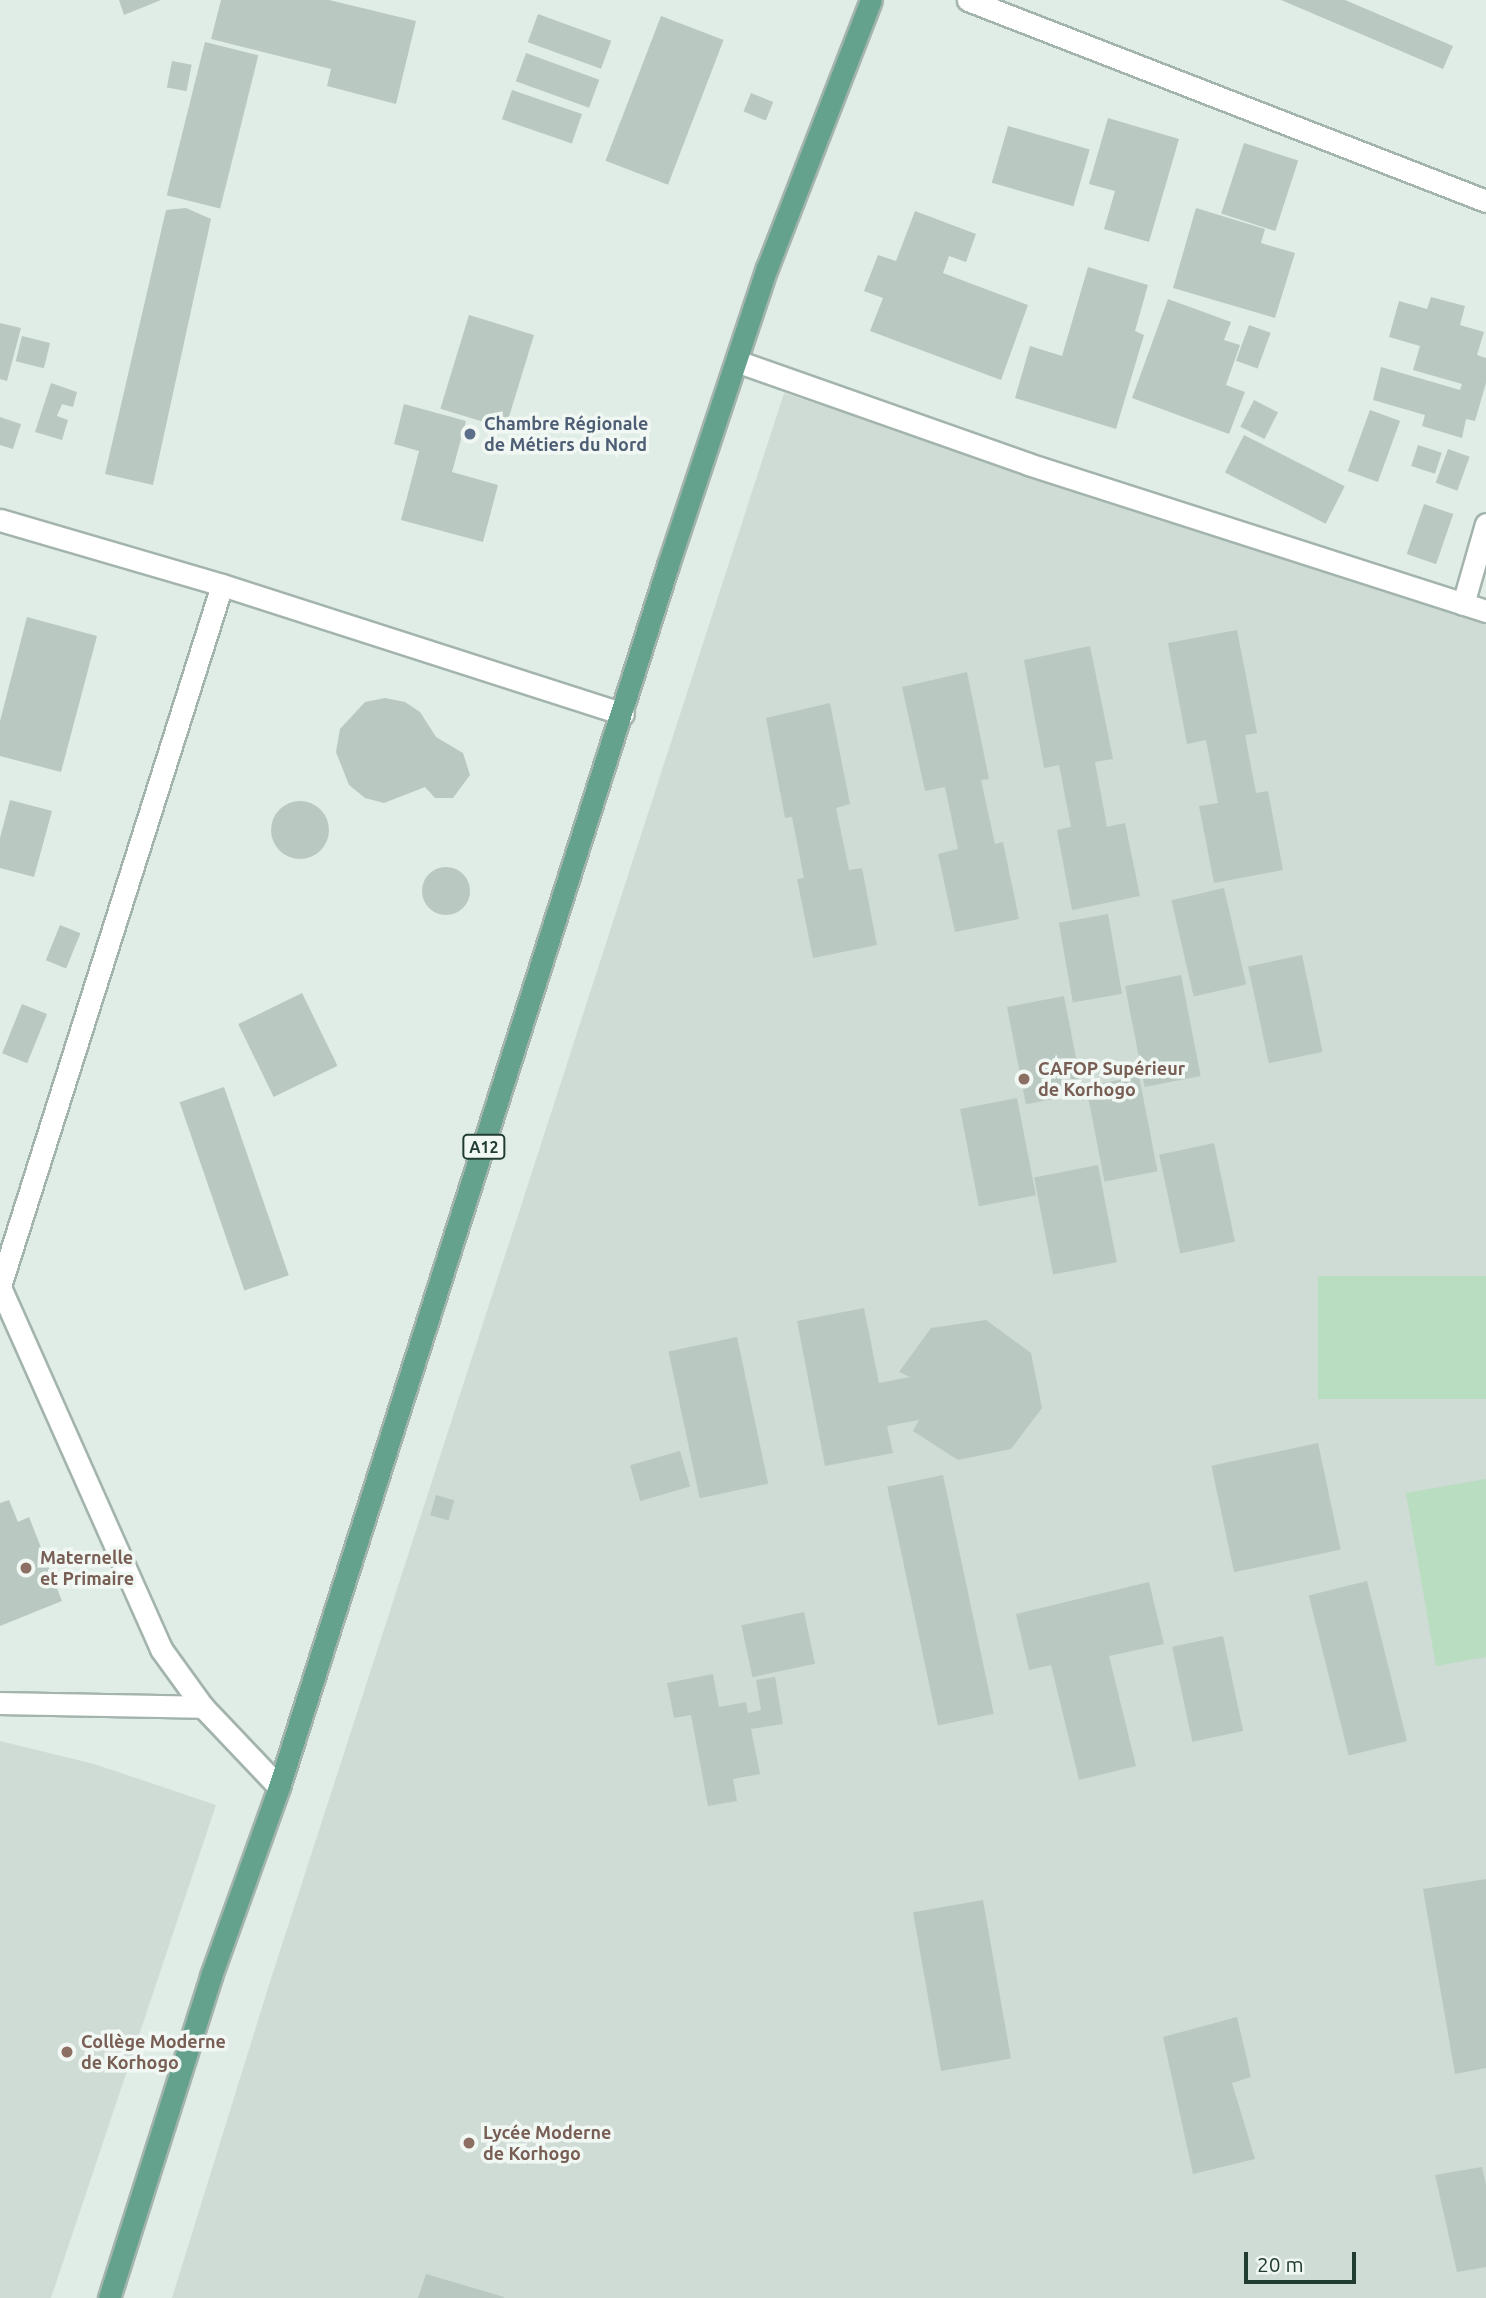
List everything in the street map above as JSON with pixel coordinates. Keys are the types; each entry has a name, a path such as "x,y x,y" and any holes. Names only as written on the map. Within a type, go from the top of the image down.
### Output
{"main road":[{"name":"A12","path":"109,2298 211,1976 279,1787 624,714 668,565 739,362 767,268 871,0"}],"street":[{"path":"968,0 1486,201"},
{"path":"739,362 1028,464 1486,611"},
{"path":"0,520 222,584 624,714"},
{"path":"1463,604 1486,524"},
{"path":"222,584 0,1286 161,1649 202,1707 279,1787"},
{"path":"0,1703 202,1707"}],"shaded area":[{"name":"CAFOP Supérieur de Korhogo","path":"784,393 1486,623 1486,2298 172,2298 268,1988"},
{"name":"Collège Moderne de Korhogo","path":"0,1741 94,1764 216,1805 51,2298 0,2298"}],"green space":[{"path":"1318,1276 1486,1276 1486,1399 1318,1399"},
{"path":"1486,1479 1486,1657 1436,1666 1406,1493"}],"building":[{"path":"119,0 161,0 124,15"},
{"path":"221,0 329,0 416,21 396,104 327,86 331,69 211,39"},
{"path":"1281,0 1345,0 1453,46 1443,69"},
{"path":"538,14 611,41 601,69 528,42"},
{"path":"661,16 724,40 668,185 605,161"},
{"path":"205,42 258,55 220,209 167,195"},
{"path":"526,53 599,80 589,108 516,81"},
{"path":"172,61 192,65 186,91 167,88"},
{"path":"512,90 582,114 572,143 502,119"},
{"path":"751,93 773,102 766,121 744,112"},
{"path":"1108,118 1179,139 1149,242 1104,229 1115,191 1089,184"},
{"path":"1008,126 1090,149 1073,206 992,183"},
{"path":"1244,143 1298,161 1275,231 1221,213"},
{"path":"186,208 211,219 153,485 105,474 166,210"},
{"path":"1196,208 1265,229 1261,243 1295,253 1275,318 1173,288"},
{"path":"915,211 976,234 966,262 949,256 943,273 1028,305 1001,380 870,331 883,298 864,291 878,255 896,261"},
{"path":"1088,267 1148,285 1135,331 1144,335 1116,429 1015,398 1030,346 1062,356"},
{"path":"1431,297 1465,306 1460,325 1484,332 1477,355 1486,358 1486,383 1475,421 1466,419 1462,438 1422,426 1425,415 1373,400 1381,367 1460,390 1462,384 1413,370 1420,346 1389,337 1399,301 1427,309"},
{"path":"1168,299 1231,322 1224,340 1240,345 1226,385 1245,392 1229,434 1132,398"},
{"path":"469,315 534,335 505,429 440,409"},
{"path":"0,323 21,328 7,381 0,379"},
{"path":"1249,325 1271,333 1258,369 1236,361"},
{"path":"22,336 50,343 44,368 16,361"},
{"path":"51,383 77,392 73,407 62,404 57,416 68,420 62,440 35,432"},
{"path":"1254,400 1278,412 1264,439 1240,427"},
{"path":"404,404 466,421 452,472 498,485 483,542 401,520 419,451 394,444"},
{"path":"1370,410 1400,421 1378,482 1348,471"},
{"path":"0,417 21,424 13,449 0,445"},
{"path":"1244,435 1345,486 1326,524 1225,472"},
{"path":"1418,445 1442,453 1435,474 1411,466"},
{"path":"1448,449 1470,457 1457,491 1436,483"},
{"path":"1424,504 1453,514 1436,564 1407,554"},
{"path":"27,617 97,636 61,772 0,756 0,721"},
{"path":"1237,630 1257,733 1245,735 1256,793 1268,791 1283,870 1214,883 1199,806 1218,803 1206,740 1187,744 1168,643"},
{"path":"1090,646 1113,759 1095,762 1107,827 1125,823 1140,896 1072,910 1057,830 1071,827 1059,765 1044,768 1024,660"},
{"path":"967,672 989,779 981,780 995,844 1003,842 1019,919 955,932 938,854 958,849 945,787 925,791 902,687"},
{"path":"385,698 405,702 420,712 436,737 463,753 470,775 453,798 435,798 425,787 384,803 365,798 349,785 336,752 340,729 365,702"},
{"path":"830,703 850,804 836,808 849,870 862,868 877,945 813,958 797,879 804,878 792,817 785,818 766,718"},
{"path":"10,800 52,811 34,877 0,868 0,838"},
{"path":"300,801 311,803 324,814 329,830 327,841 316,854 300,859 289,857 276,846 271,830 273,819 284,806"},
{"path":"446,867 463,874 470,891 463,908 446,915 429,908 422,891 429,874"},
{"path":"1224,888 1246,984 1194,997 1171,900"},
{"path":"1108,914 1122,994 1073,1002 1059,923"},
{"path":"60,925 80,933 66,968 46,960"},
{"path":"1302,955 1323,1052 1269,1063 1248,966"},
{"path":"1181,975 1201,1076 1145,1087 1125,986"},
{"path":"302,993 338,1066 274,1097 238,1024"},
{"path":"1064,996 1083,1093 1026,1104 1007,1007"},
{"path":"22,1004 47,1014 27,1063 2,1053"},
{"path":"1139,1076 1158,1171 1105,1182 1086,1086"},
{"path":"224,1087 289,1275 244,1290 180,1102"},
{"path":"1017,1098 1036,1195 979,1206 960,1109"},
{"path":"1214,1143 1235,1242 1180,1253 1159,1155"},
{"path":"1098,1165 1117,1262 1053,1275 1034,1177"},
{"path":"864,1308 879,1383 910,1377 899,1372 931,1328 986,1320 1031,1353 1042,1408 1011,1449 958,1460 913,1431 919,1420 887,1426 893,1453 825,1466 797,1321"},
{"path":"737,1337 768,1484 700,1498 669,1352"},
{"path":"1318,1443 1341,1550 1234,1572 1211,1466"},
{"path":"680,1451 690,1487 640,1501 630,1465"},
{"path":"943,1475 994,1714 938,1726 887,1487"},
{"path":"436,1495 454,1500 448,1520 430,1515"},
{"path":"9,1500 18,1522 29,1517 62,1601 0,1626 0,1503"},
{"path":"1367,1581 1407,1741 1349,1756 1309,1596"},
{"path":"1149,1582 1164,1644 1109,1656 1136,1766 1079,1780 1051,1665 1029,1670 1016,1614"},
{"path":"804,1612 815,1664 752,1677 741,1625"},
{"path":"1223,1636 1243,1731 1192,1742 1172,1647"},
{"path":"713,1674 719,1707 746,1702 748,1713 761,1710 756,1680 775,1677 783,1724 751,1729 760,1774 733,1779 737,1801 708,1806 691,1715 674,1718 667,1683"},
{"path":"1486,1879 1486,2068 1455,2074 1423,1889"},
{"path":"983,1900 1011,2059 941,2071 913,1912"},
{"path":"1237,2017 1251,2077 1232,2083 1255,2159 1193,2174 1163,2037"},
{"path":"1482,2167 1486,2185 1486,2267 1457,2272 1435,2175"},
{"path":"426,2274 504,2297 504,2298 418,2298"}],"place":[{"name":"Chambre Régionale de Métiers du Nord","path":"470,434"},
{"name":"CAFOP Supérieur de Korhogo","path":"1024,1079"},
{"name":"Maternelle et Primaire","path":"26,1568"},
{"name":"Collège Moderne de Korhogo","path":"67,2052"},
{"name":"Lycée Moderne de Korhogo","path":"469,2143"}]}
